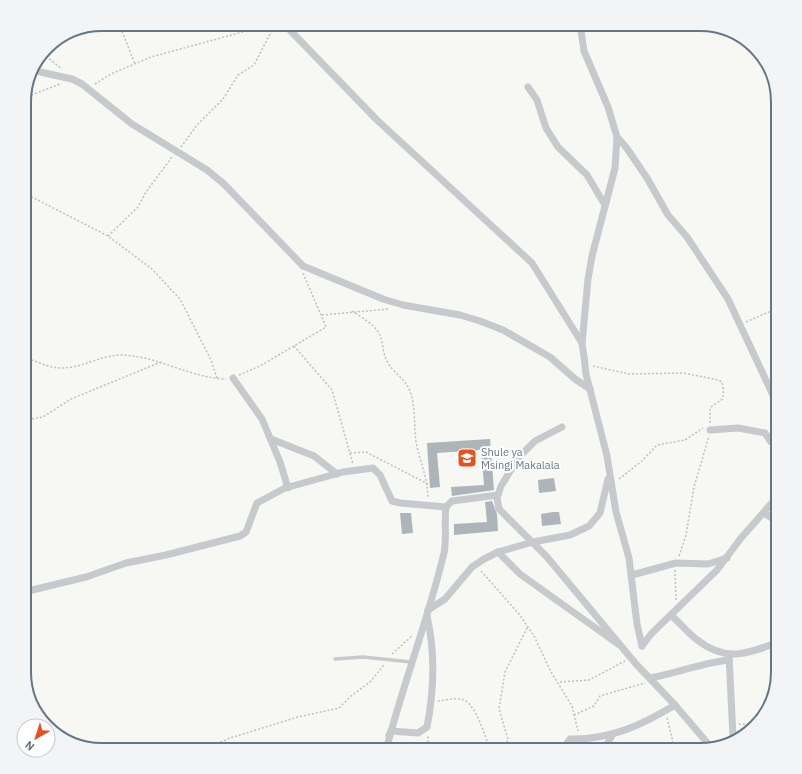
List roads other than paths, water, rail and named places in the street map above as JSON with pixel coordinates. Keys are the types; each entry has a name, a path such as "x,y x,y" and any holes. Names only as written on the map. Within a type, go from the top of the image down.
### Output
{"street":[{"path":"291,31 377,120 532,263 582,344"},
{"path":"581,31 584,51 608,107 617,137 615,168 592,256 582,344 584,364 599,422 616,512 629,558 637,624 642,646 651,634 696,592 727,558 741,538 771,504"},
{"path":"38,71 72,79 88,88 132,124 207,170 224,184 303,266 383,299 403,305 460,315 503,330 550,357 575,379 590,389"},
{"path":"528,87 537,100 546,128 558,147 588,175 605,205"},
{"path":"617,137 626,147 658,196 668,215 687,237 728,299 771,391"},
{"path":"233,378 262,419 271,438 288,488"},
{"path":"562,427 535,442 519,457 501,486 498,495 498,505 501,513 533,542 573,586 631,657 707,742"},
{"path":"710,430 738,428 765,433 771,442"},
{"path":"271,438 314,456 337,474"},
{"path":"31,590 86,578 126,563 174,553 240,536 246,532 257,503 288,488 355,470 373,468 379,472 392,501 400,504 446,507"},
{"path":"428,613 445,599 475,565 498,552 533,542 570,535 589,526 600,513 604,503 609,473"},
{"path":"388,743 411,662 428,613 444,551 446,507 452,501 498,495"},
{"path":"764,513 771,518"},
{"path":"498,552 520,574 582,620 625,649"},
{"path":"632,575 676,563 708,564 727,558"},
{"path":"674,612 696,639 729,657"},
{"path":"391,731 418,733 427,727 430,702 432,638 428,613"},
{"path":"651,679 743,654 771,644"},
{"path":"729,657 733,734"},
{"path":"569,743 569,740 612,735 642,724 675,705"},
{"path":"385,743 391,731"},
{"path":"608,743 612,735"}],"lane":[{"path":"335,659 363,657 389,658 411,662"}],"place":[{"name":"Shule ya Msingi Makalala","path":"467,458"}]}
